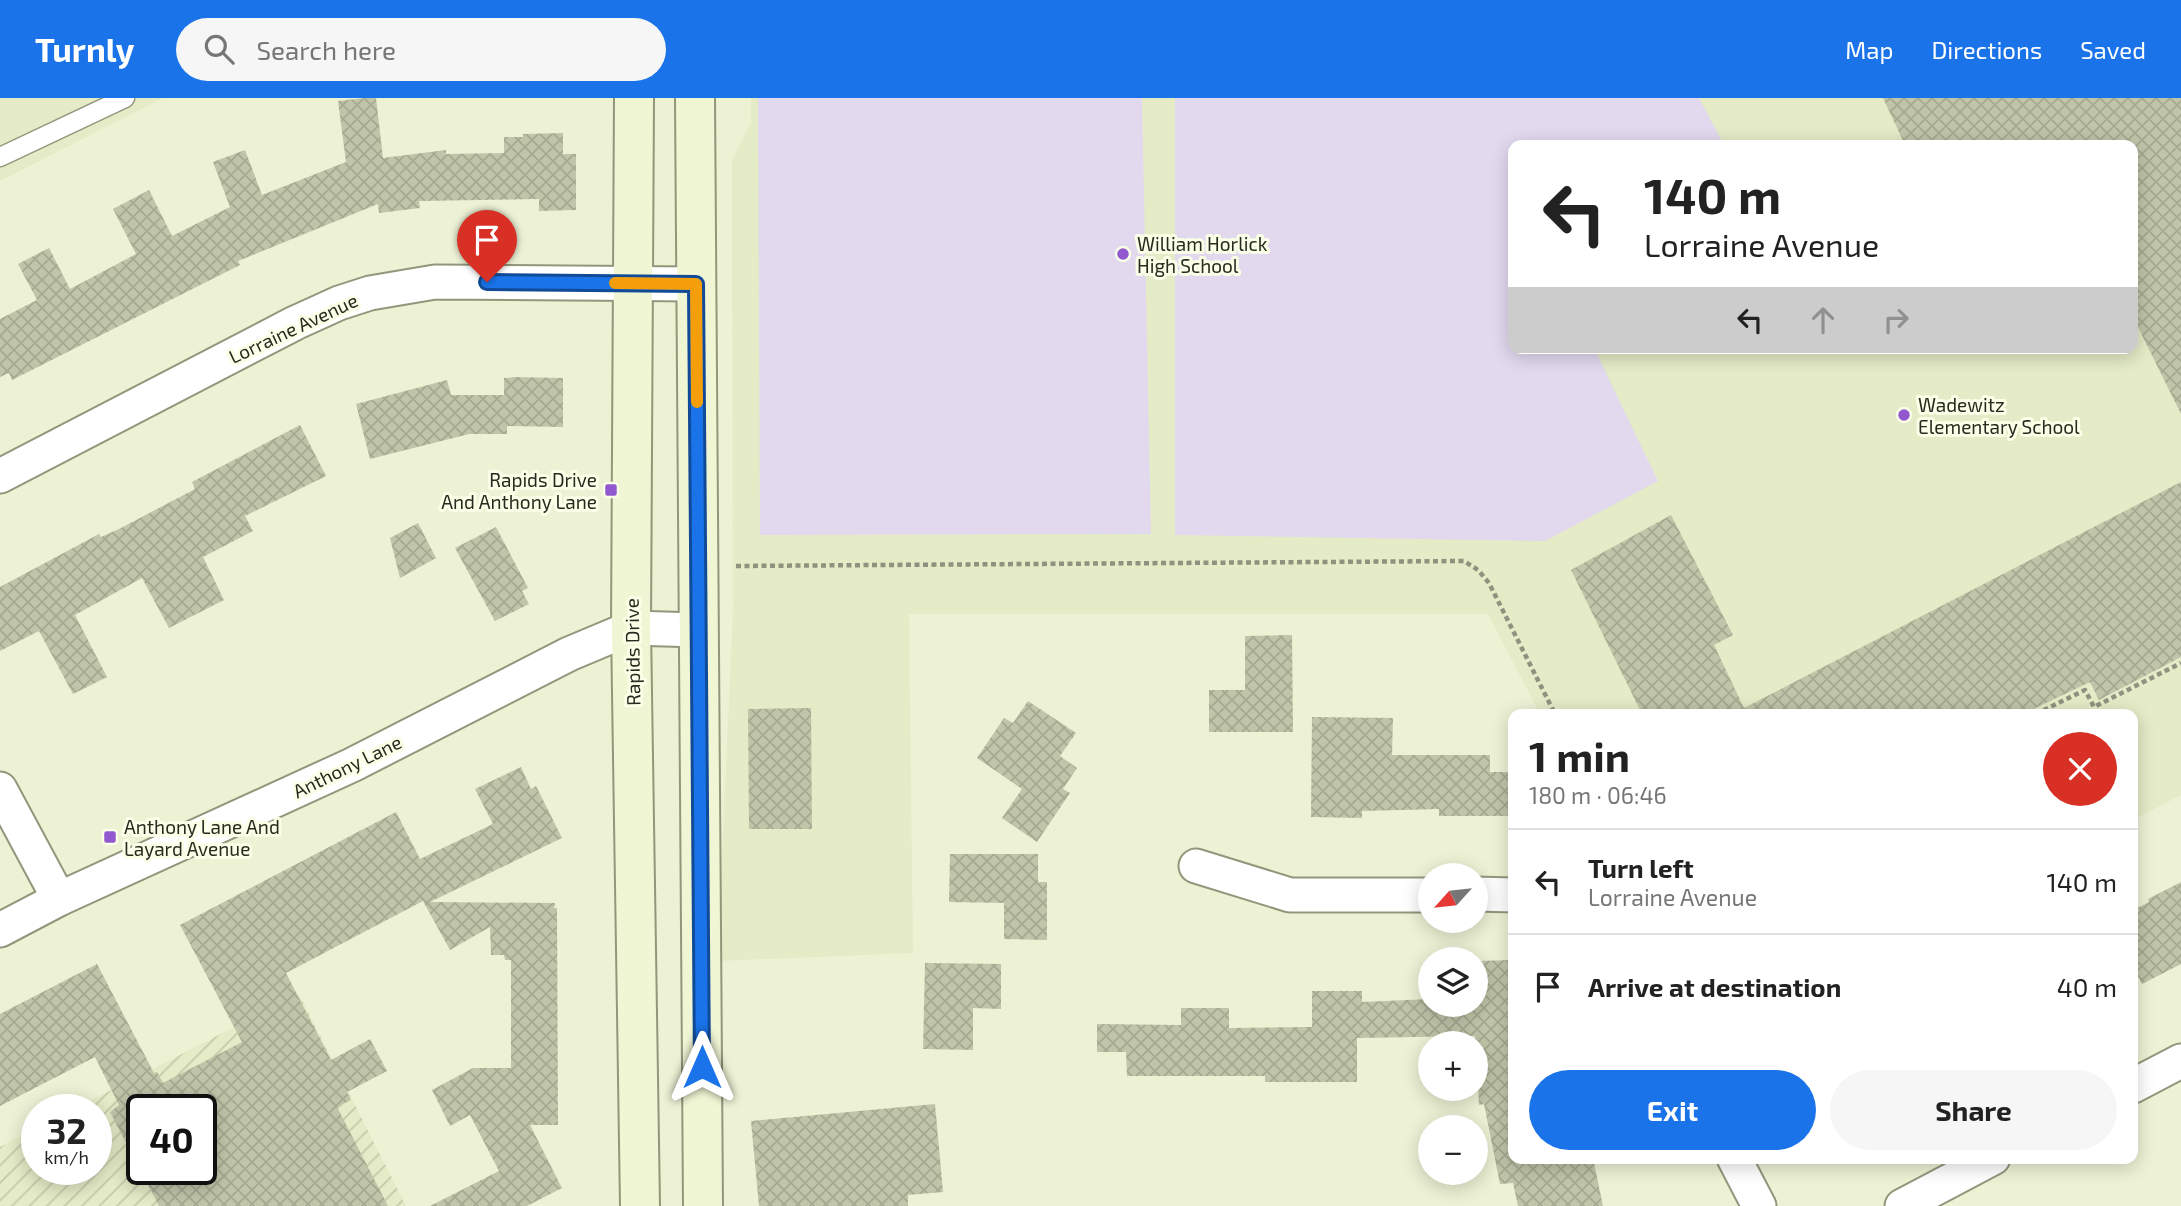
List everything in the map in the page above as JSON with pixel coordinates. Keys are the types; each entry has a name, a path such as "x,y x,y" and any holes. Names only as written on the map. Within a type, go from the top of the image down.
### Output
{"street":[{"name":"Rapids Drive","path":"634,98 631,628 640,1206"},
{"path":"695,98 703,1206"},
{"name":"Lorraine Avenue","path":"0,476 295,323 339,303 370,293 435,282 696,284"},
{"name":"Anthony Lane","path":"0,930 59,899 352,765 569,654 631,628 698,631"},
{"path":"0,789 59,899"},
{"path":"1196,866 1290,895 1418,895"},
{"path":"1488,894 1508,895"},
{"path":"2138,1083 2181,1061"},
{"path":"1737,1164 1759,1206"},
{"path":"1902,1206 1982,1164"}],"lane":[{"path":"0,157 125,98"}],"path":[{"path":"698,568 1464,561 1479,570 1489,583 1552,709"},
{"path":"2046,709 2085,690 2094,707 2181,663"}],"shaded area":[{"path":"0,98 163,98 0,181"},
{"path":"751,98 2181,98 2181,795 2138,817 2138,709 1537,709 1488,614 909,614 913,953 717,961 733,614 732,160 751,122"},
{"path":"758,98 1142,98 1151,534 760,535"},
{"path":"1175,98 1699,98 1721,140 1508,140 1508,354 1597,354 1658,481 1545,541 1175,535"},
{"path":"299,994 406,1206 0,1206 0,1147 21,1136 21,1185 112,1185 112,1094 103,1094"}],"building":[{"path":"376,98 383,158 446,150 446,154 504,153 504,137 563,133 563,154 576,154 576,210 539,211 539,199 419,201 420,208 379,213 378,204 238,261 240,265 12,380 9,373 0,377 0,319 37,300 18,264 49,248 70,289 136,254 113,209 149,190 172,236 230,207 213,162 245,150 262,195 346,162 338,101"},
{"path":"1883,98 2181,98 2181,414 2138,327 2138,140 1903,140"},
{"path":"504,378 563,378 563,427 507,426 507,434 469,434 370,459 356,404 447,380 451,395 504,395"},
{"path":"300,425 326,476 245,516 253,531 203,557 224,600 169,628 142,578 75,615 107,677 73,694 39,631 0,651 0,587 99,534 101,537 119,529 195,489 192,482"},
{"path":"2181,482 2181,657 2099,700 2090,682 2033,709 1640,709 1571,570 1671,515 1733,635 1714,645 1744,708"},
{"path":"418,523 436,558 400,578 390,538"},
{"path":"496,527 528,588 522,591 529,604 495,621 455,548"},
{"path":"1292,635 1293,732 1209,732 1209,690 1245,690 1245,636"},
{"path":"1028,701 1076,733 1060,756 1077,768 1063,789 1070,793 1037,842 1002,818 1022,789 977,758 1004,718 1013,723"},
{"path":"811,708 812,829 749,829 748,709"},
{"path":"1312,717 1393,718 1392,755 1490,755 1490,772 1508,772 1508,816 1439,816 1439,809 1362,811 1362,818 1311,817"},
{"path":"521,767 531,789 536,786 562,838 430,902 555,903 558,1125 530,1125 562,1188 527,1206 430,1206 499,1171 470,1115 450,1126 432,1090 473,1068 511,1068 511,960 505,960 504,955 491,955 490,927 450,950 423,901 286,973 331,1060 370,1039 387,1071 347,1092 351,1100 337,1107 388,1206 159,1206 148,1185 217,1185 217,1094 126,1094 126,1143 112,1116 112,1110 119,1105 95,1057 0,1106 0,1014 97,964 154,1073 157,1072 163,1083 242,1042 180,925 396,812 420,859 493,824 475,789"},
{"path":"950,854 1038,854 1038,882 1047,882 1047,940 1004,939 1004,903 949,902"},
{"path":"2181,882 2181,964 2142,984 2138,976 2138,908 2149,902 2148,899"},
{"path":"1508,960 1508,1164 1594,1164 1603,1206 1518,1206 1513,1183 1500,1184 1488,1115 1484,1104 1479,1105 1479,1101 1488,1101 1488,1031 1418,1031 1418,1037 1357,1038 1357,1082 1265,1082 1265,1076 1127,1076 1126,1052 1097,1052 1097,1024 1181,1025 1181,1008 1229,1008 1229,1028 1312,1027 1312,991 1362,991 1362,1002 1418,1000 1418,1017 1488,1017 1488,961"},
{"path":"925,963 1001,964 1001,1009 973,1008 973,1050 923,1049"},
{"path":"935,1104 943,1192 908,1195 908,1206 759,1206 751,1121"}],"slow traffic":[{"path":"615,283 696,284 697,402"}],"place":[{"name":"William Horlick High School","path":"1123,254"},
{"name":"Wadewitz Elementary School","path":"1904,415"},
{"name":"Rapids Drive And Anthony Lane","path":"611,490"},
{"name":"Anthony Lane And Layard Avenue","path":"110,837"}],"route":[{"path":"487,282 696,284 702,1067"}]}
